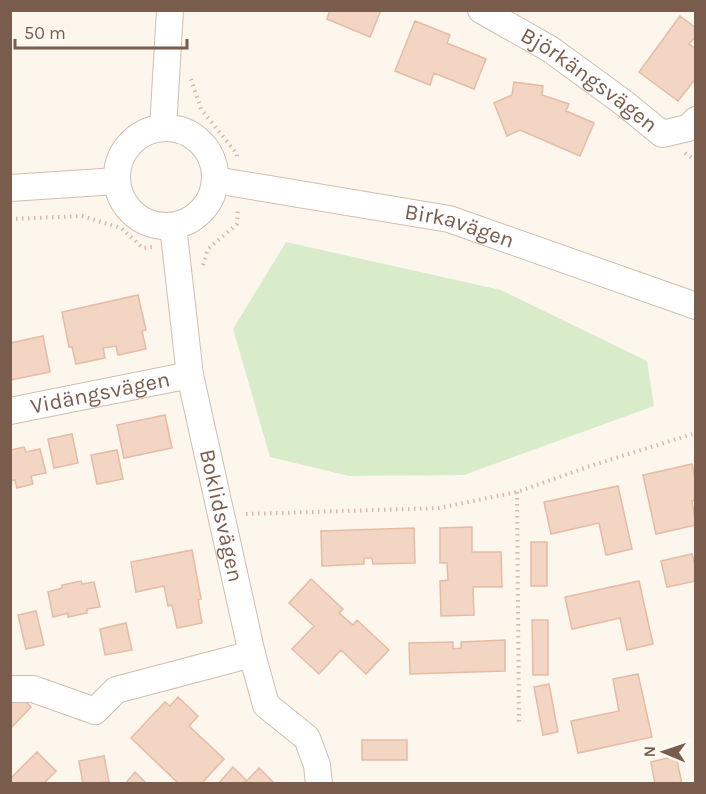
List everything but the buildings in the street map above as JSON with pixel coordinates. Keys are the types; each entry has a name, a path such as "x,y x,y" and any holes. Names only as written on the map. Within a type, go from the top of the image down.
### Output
{"street":[{"path":"163,128 170,10"},
{"name":"Björkängsvägen","path":"481,10 550,49 662,134 688,129 696,120"},
{"path":"163,128 181,130 198,140 227,182 202,211 175,236 135,216 124,203 117,181 122,155 128,146 149,131 163,128"},
{"path":"10,188 117,181"},
{"name":"Birkavägen","path":"227,182 449,219 696,306"},
{"name":"Boklidsvägen","path":"175,236 190,375 252,654 266,705 307,738 317,765 319,783"},
{"name":"Vidängsvägen","path":"10,411 190,375"},
{"path":"10,689 33,689 95,711 116,690 252,654"}],"path":[{"path":"10,219 82,216 121,228 143,248 175,236 208,249 237,224 227,182 237,154 201,109 190,76"},
{"path":"236,514 439,508 517,492 590,466 696,433"},
{"path":"517,492 519,726"}],"green space":[{"path":"286,242 501,290 647,361 654,406 464,475 349,476 270,457 233,329"}]}
